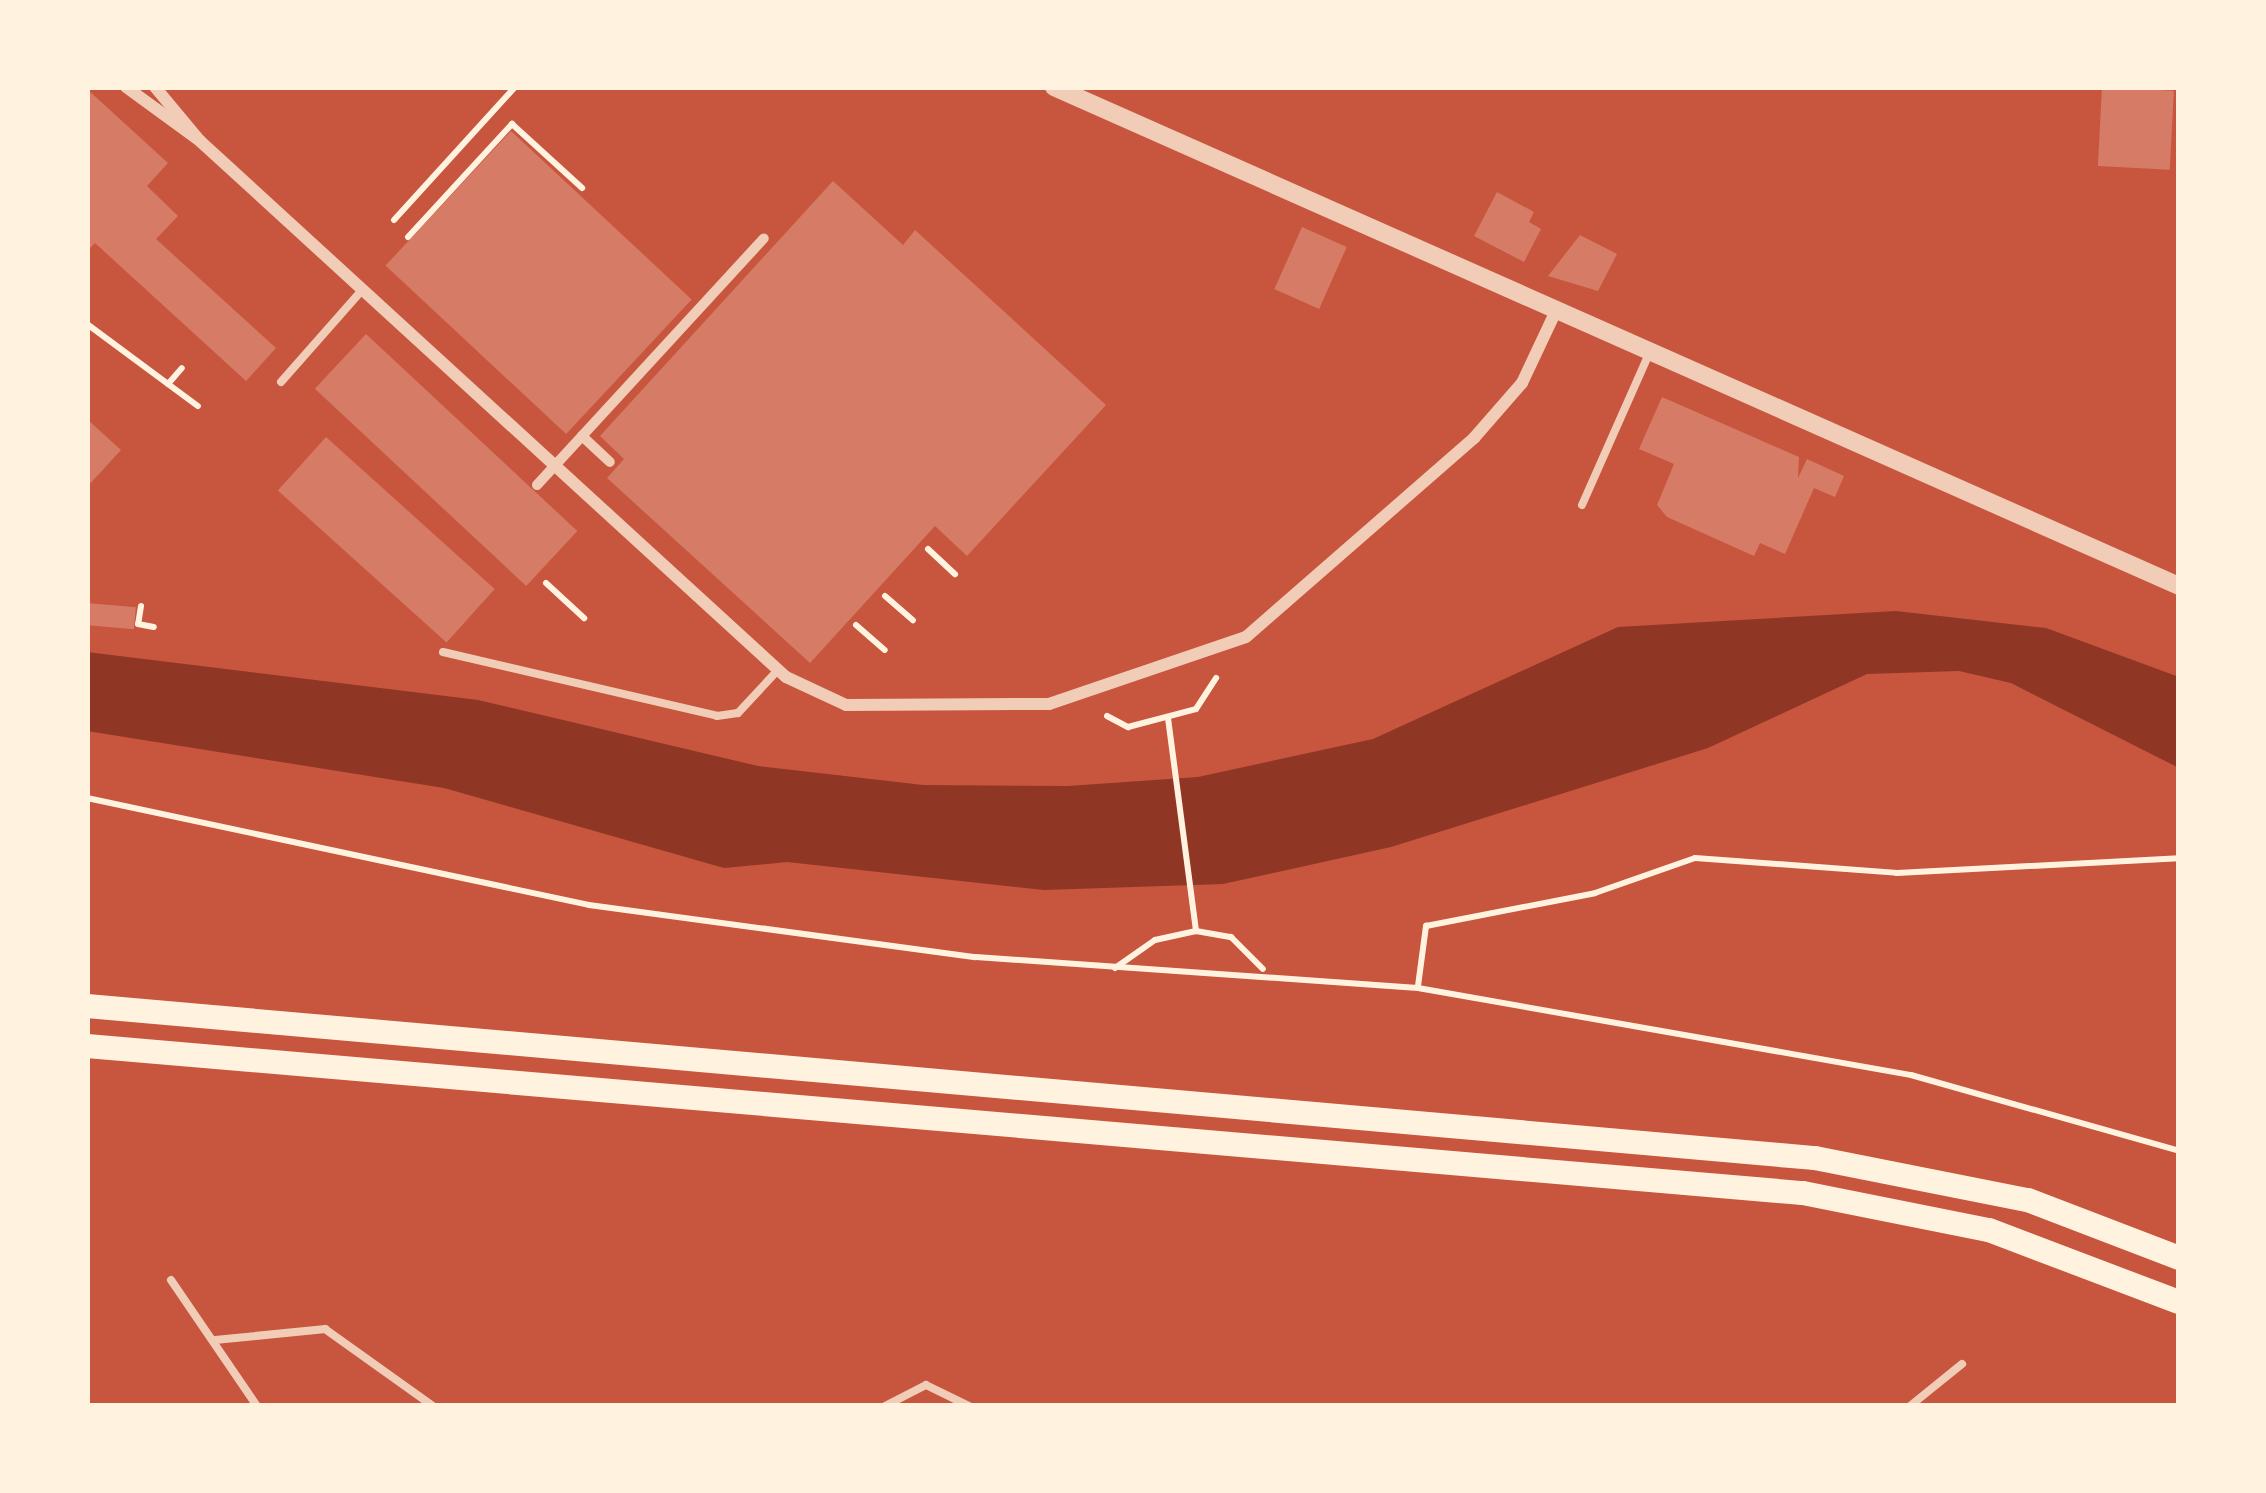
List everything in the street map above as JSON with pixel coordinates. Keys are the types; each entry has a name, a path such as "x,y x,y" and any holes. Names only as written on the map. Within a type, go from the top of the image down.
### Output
{"highway":[{"path":"87,1006 1815,1158 2028,1201 2179,1258"},
{"path":"87,1046 1803,1193 1989,1230 2179,1302"}],"street":[{"path":"126,87 200,141 778,670 846,705 1014,706 1205,658 1286,610 1474,438 1522,383 1556,313"},
{"path":"155,87 200,141"},
{"path":"1054,87 2179,586"},
{"path":"538,485 764,238"},
{"path":"582,436 610,462"}],"lane":[{"path":"280,382 362,290"},
{"path":"1582,505 1649,353"},
{"path":"443,652 717,716 738,712 778,670"},
{"path":"171,1280 257,1406"},
{"path":"215,1340 325,1329 433,1406"},
{"path":"1910,1406 1962,1364"},
{"path":"885,1406 926,1385 969,1406"}],"path":[{"path":"394,220 515,87"},
{"path":"408,237 512,124 582,188"},
{"path":"87,324 198,406"},
{"path":"168,384 182,368"},
{"path":"928,549 955,574"},
{"path":"546,583 584,618"},
{"path":"885,596 913,620"},
{"path":"141,606 138,624 154,627"},
{"path":"856,626 885,650"},
{"path":"1107,716 1128,727 1196,709 1216,678"},
{"path":"1168,718 1196,931"},
{"path":"87,798 589,905 1113,971 1264,971 1418,988 1555,1016 1911,1075 2179,1151"},
{"path":"1418,988 1426,926 1595,893 1695,858 1897,873 2179,858"},
{"path":"1113,971 1155,940 1196,931 1231,937 1264,971"}],"shaded area":[{"path":"1896,611 2046,628 2179,677 2179,768 2011,683 1959,671 1867,674 1708,748 1391,847 1223,884 1044,890 787,862 724,868 444,788 87,731 87,652 478,700 758,766 923,785 1068,786 1198,777 1373,739 1618,627"}],"building":[{"path":"2102,87 2174,91 2170,170 2098,166"},
{"path":"87,89 168,163 147,186 178,216 156,239 276,348 246,381 95,243 87,251"},
{"path":"511,131 692,299 566,434 386,266"},
{"path":"833,181 903,245 915,230 1106,405 967,556 935,526 810,663 607,478 624,459 600,436"},
{"path":"1497,192 1534,212 1529,222 1541,229 1524,262 1474,236"},
{"path":"1302,227 1347,247 1319,309 1274,289"},
{"path":"1580,235 1617,254 1598,291 1548,276"},
{"path":"366,334 577,531 526,586 315,389"},
{"path":"1662,397 1799,457 1798,478 1807,459 1844,476 1835,497 1814,488 1785,554 1760,543 1754,556 1667,517 1657,505 1674,464 1639,449"},
{"path":"87,419 121,450 87,487"},
{"path":"326,437 495,589 447,642 278,491"},
{"path":"87,603 136,607 134,629 87,625"}]}
